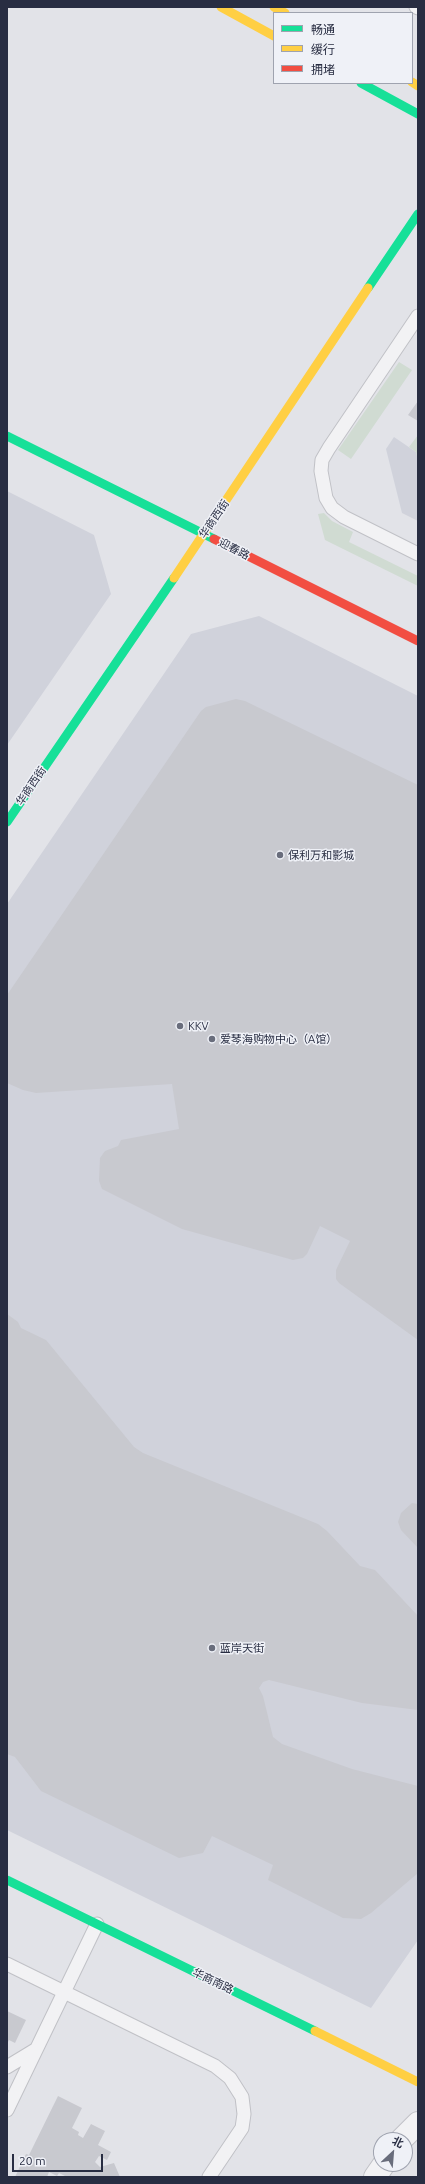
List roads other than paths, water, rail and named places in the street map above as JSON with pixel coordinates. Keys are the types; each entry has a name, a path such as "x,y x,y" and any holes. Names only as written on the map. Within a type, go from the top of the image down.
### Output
{"street":[{"path":"221,7 273,35"},
{"path":"274,7 283,12"},
{"path":"363,84 418,114"},
{"name":"华商西街","path":"7,822 204,534 418,214"},
{"name":"迎春路","path":"7,436 418,641"},
{"name":"华商南路","path":"7,1880 418,2082"},
{"path":"409,2132 418,2123"}],"lane":[{"path":"418,316 329,448 322,460 321,471 326,498 332,508 344,517 418,554"},
{"path":"7,2110 97,1924"},
{"path":"7,1964 215,2066 230,2078 242,2097 244,2114 242,2128 209,2177"},
{"path":"7,2067 37,2049"}],"place":[{"name":"保利万和影城","path":"280,855"},
{"name":"KKV","path":"180,1026"},
{"name":"爱琴海购物中心（A馆）","path":"212,1039"},
{"name":"蓝岸天街","path":"212,1648"}]}
